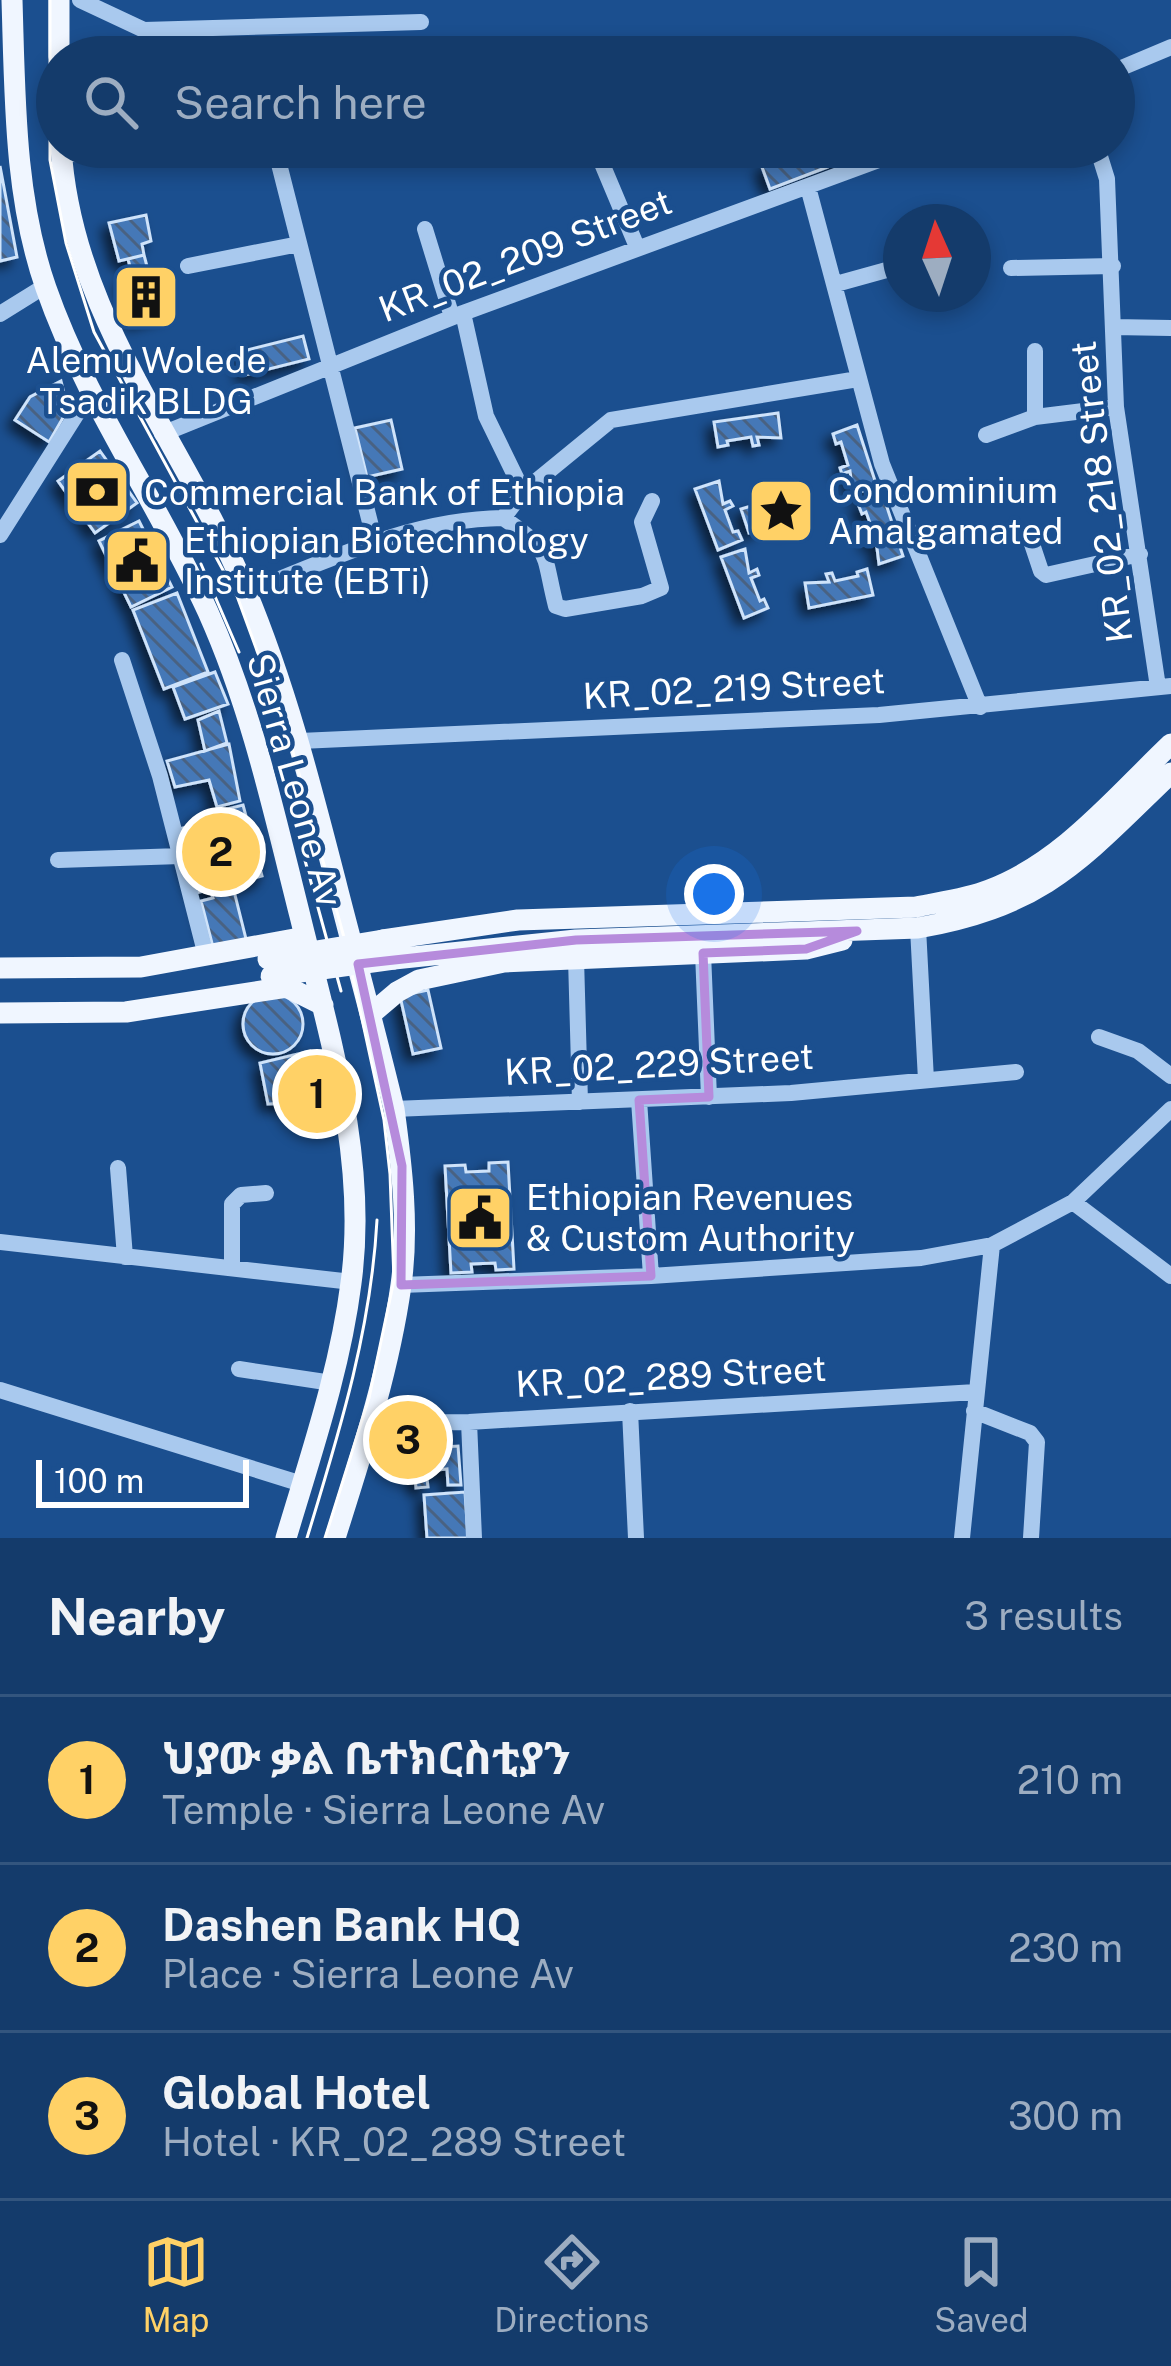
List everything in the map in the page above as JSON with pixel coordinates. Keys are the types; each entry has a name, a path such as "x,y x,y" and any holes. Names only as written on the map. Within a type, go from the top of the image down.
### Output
{"main road":[{"name":"Sierra Leone Av","path":"12,0 7,34 18,145 45,286 90,393 184,560 230,662 250,718 338,1064 352,1171 352,1282 332,1384 286,1538"},
{"path":"58,0 58,36"},
{"name":"Sierra Leone Av","path":"63,168 91,287 106,326 247,592 300,741 394,1108 402,1166 401,1285 370,1423 334,1538"},
{"path":"0,980 116,979 270,967 389,950 518,920 916,907 962,898 1021,876 1086,825 1171,744"},
{"path":"389,950 917,928 994,911 1033,894 1080,860 1171,773"},
{"path":"344,913 369,929 542,906 819,897 842,898 875,909"},
{"path":"371,1014 419,980 504,962 806,949 857,931"},
{"path":"0,968 141,967 305,937"},
{"path":"0,1002 125,1000 270,967"},
{"path":"0,1013 126,1012 287,987 323,1005"}],"street":[{"path":"80,0 144,30 422,22"},
{"path":"1135,62 1171,47"},
{"path":"280,168 375,542"},
{"path":"604,168 637,247"},
{"name":"KR_02_209 Street","path":"162,434 328,364 858,168"},
{"name":"KR_02_218 Street","path":"1103,168 1113,266 1116,406 1164,687"},
{"path":"808,187 882,464 980,707"},
{"path":"424,229 457,315 486,416 524,492"},
{"path":"188,266 299,244"},
{"path":"1011,268 1113,266"},
{"path":"836,284 883,271"},
{"path":"0,314 45,286"},
{"path":"1113,327 1171,328"},
{"path":"1035,351 1035,417"},
{"path":"503,518 524,492 611,420 858,379"},
{"path":"0,535 90,393"},
{"path":"986,435 1035,417 1116,406"},
{"path":"247,592 375,542 439,524 503,518 540,544 556,606 565,609 642,596 661,588 642,521 652,501"},
{"path":"1030,541 1046,575 1140,554"},
{"path":"122,660 138,700 206,956"},
{"name":"KR_02_219 Street","path":"300,741 980,707 1164,687"},
{"path":"58,860 181,856"},
{"path":"917,928 926,1080"},
{"path":"703,953 709,1096"},
{"path":"576,958 580,1102"},
{"path":"1099,1037 1138,1051 1171,1076"},
{"name":"KR_02_229 Street","path":"394,1108 791,1093 1016,1072"},
{"path":"639,1100 651,1276"},
{"path":"401,1285 651,1276 921,1258 992,1246 1073,1202 1171,1108"},
{"path":"118,1168 125,1257"},
{"path":"232,1268 232,1204 242,1195 266,1193"},
{"path":"1073,1202 1171,1276"},
{"path":"0,1242 352,1282"},
{"path":"962,1538 992,1246"},
{"path":"238,1369 332,1384"},
{"path":"0,1390 302,1484"},
{"path":"975,1402 1030,1433 1037,1442 1030,1538"},
{"name":"KR_02_289 Street","path":"370,1423 975,1402"},
{"path":"630,1411 636,1538"},
{"path":"469,1422 474,1538"}],"highlighted area":[{"path":"857,931 806,949 703,953 709,1097 639,1100 651,1276 401,1285 402,1166 358,964 576,940"}],"building":[{"path":"0,166 17,257 0,261"},
{"path":"762,168 825,168 770,189"},
{"path":"146,215 151,241 142,244 144,255 119,261 109,223"},
{"name":"Alemu Wolede Tsadik BLDG","path":"144,255 149,274 158,272 169,313 134,322 123,280 133,278 128,259"},
{"path":"303,336 309,359 245,375 239,352"},
{"path":"61,381 68,409 49,442 15,420 30,397"},
{"path":"778,413 781,438 757,437 759,445 753,446 751,437 718,447 714,422"},
{"path":"391,420 402,469 367,477 355,428"},
{"path":"857,425 877,487 853,494 850,471 842,474 840,468 848,465 841,442 836,444 833,434"},
{"name":"Commercial Bank of Ethiopia","path":"100,451 137,503 95,533 58,481"},
{"path":"719,481 723,504 730,501 733,506 725,510 733,532 738,531 742,540 718,550 695,489"},
{"path":"804,490 810,514 787,517 790,524 784,527 781,518 758,525 759,530 749,533 741,509"},
{"path":"883,495 903,556 879,564 876,540 868,543 866,538 874,534 858,504"},
{"path":"139,521 172,587 131,607 99,541"},
{"path":"745,549 749,573 757,569 759,575 751,578 768,608 744,618 721,557"},
{"path":"867,569 873,595 809,608 805,583 829,582 826,574 832,573 835,581 858,576 857,572"},
{"path":"177,593 208,672 164,689 133,610"},
{"path":"215,672 228,704 185,719 173,687"},
{"path":"219,711 227,743 205,751 198,720"},
{"path":"229,744 240,801 217,807 209,780 175,787 167,761"},
{"path":"243,805 262,876 196,893 179,829 202,823 200,816"},
{"path":"233,887 247,943 214,951 201,901 213,898 211,892"},
{"path":"428,990 441,1048 413,1054 400,996"},
{"path":"273,994 294,1003 303,1024 294,1045 273,1054 252,1045 243,1024 252,1003"},
{"path":"310,1051 322,1102 268,1104 260,1063"},
{"name":"Ethiopian Revenues & Custom Authority","path":"508,1162 514,1269 496,1270 495,1263 471,1264 472,1272 451,1273 445,1166 489,1171 489,1163"},
{"path":"458,1446 461,1485 448,1485 447,1469 426,1471 428,1487 416,1488 413,1449"},
{"path":"465,1492 468,1538 427,1538 424,1495"}],"tram line":[{"path":"50,0 50,36"},
{"path":"52,168 66,243 94,332 237,596 290,741 345,941 384,1120 394,1280 369,1398 325,1538"},
{"path":"201,564 239,652"},
{"path":"298,835 341,991"},
{"path":"307,1538 361,1342 377,1220"}],"place":[{"name":"Alemu Wolede Tsadik BLDG","path":"146,297"},
{"name":"Commercial Bank of Ethiopia","path":"97,492"},
{"name":"Condominium Amalgamated","path":"781,511"},
{"name":"Ethiopian Biotechnology Institute (EBTi)","path":"137,561"},
{"name":"Dashen Bank HQ","path":"221,852"},
{"name":"ህያው ቃል ቤተክርስቲያን","path":"317,1094"},
{"name":"Ethiopian Revenues & Custom Authority","path":"480,1218"},
{"name":"Global Hotel","path":"408,1440"}]}
